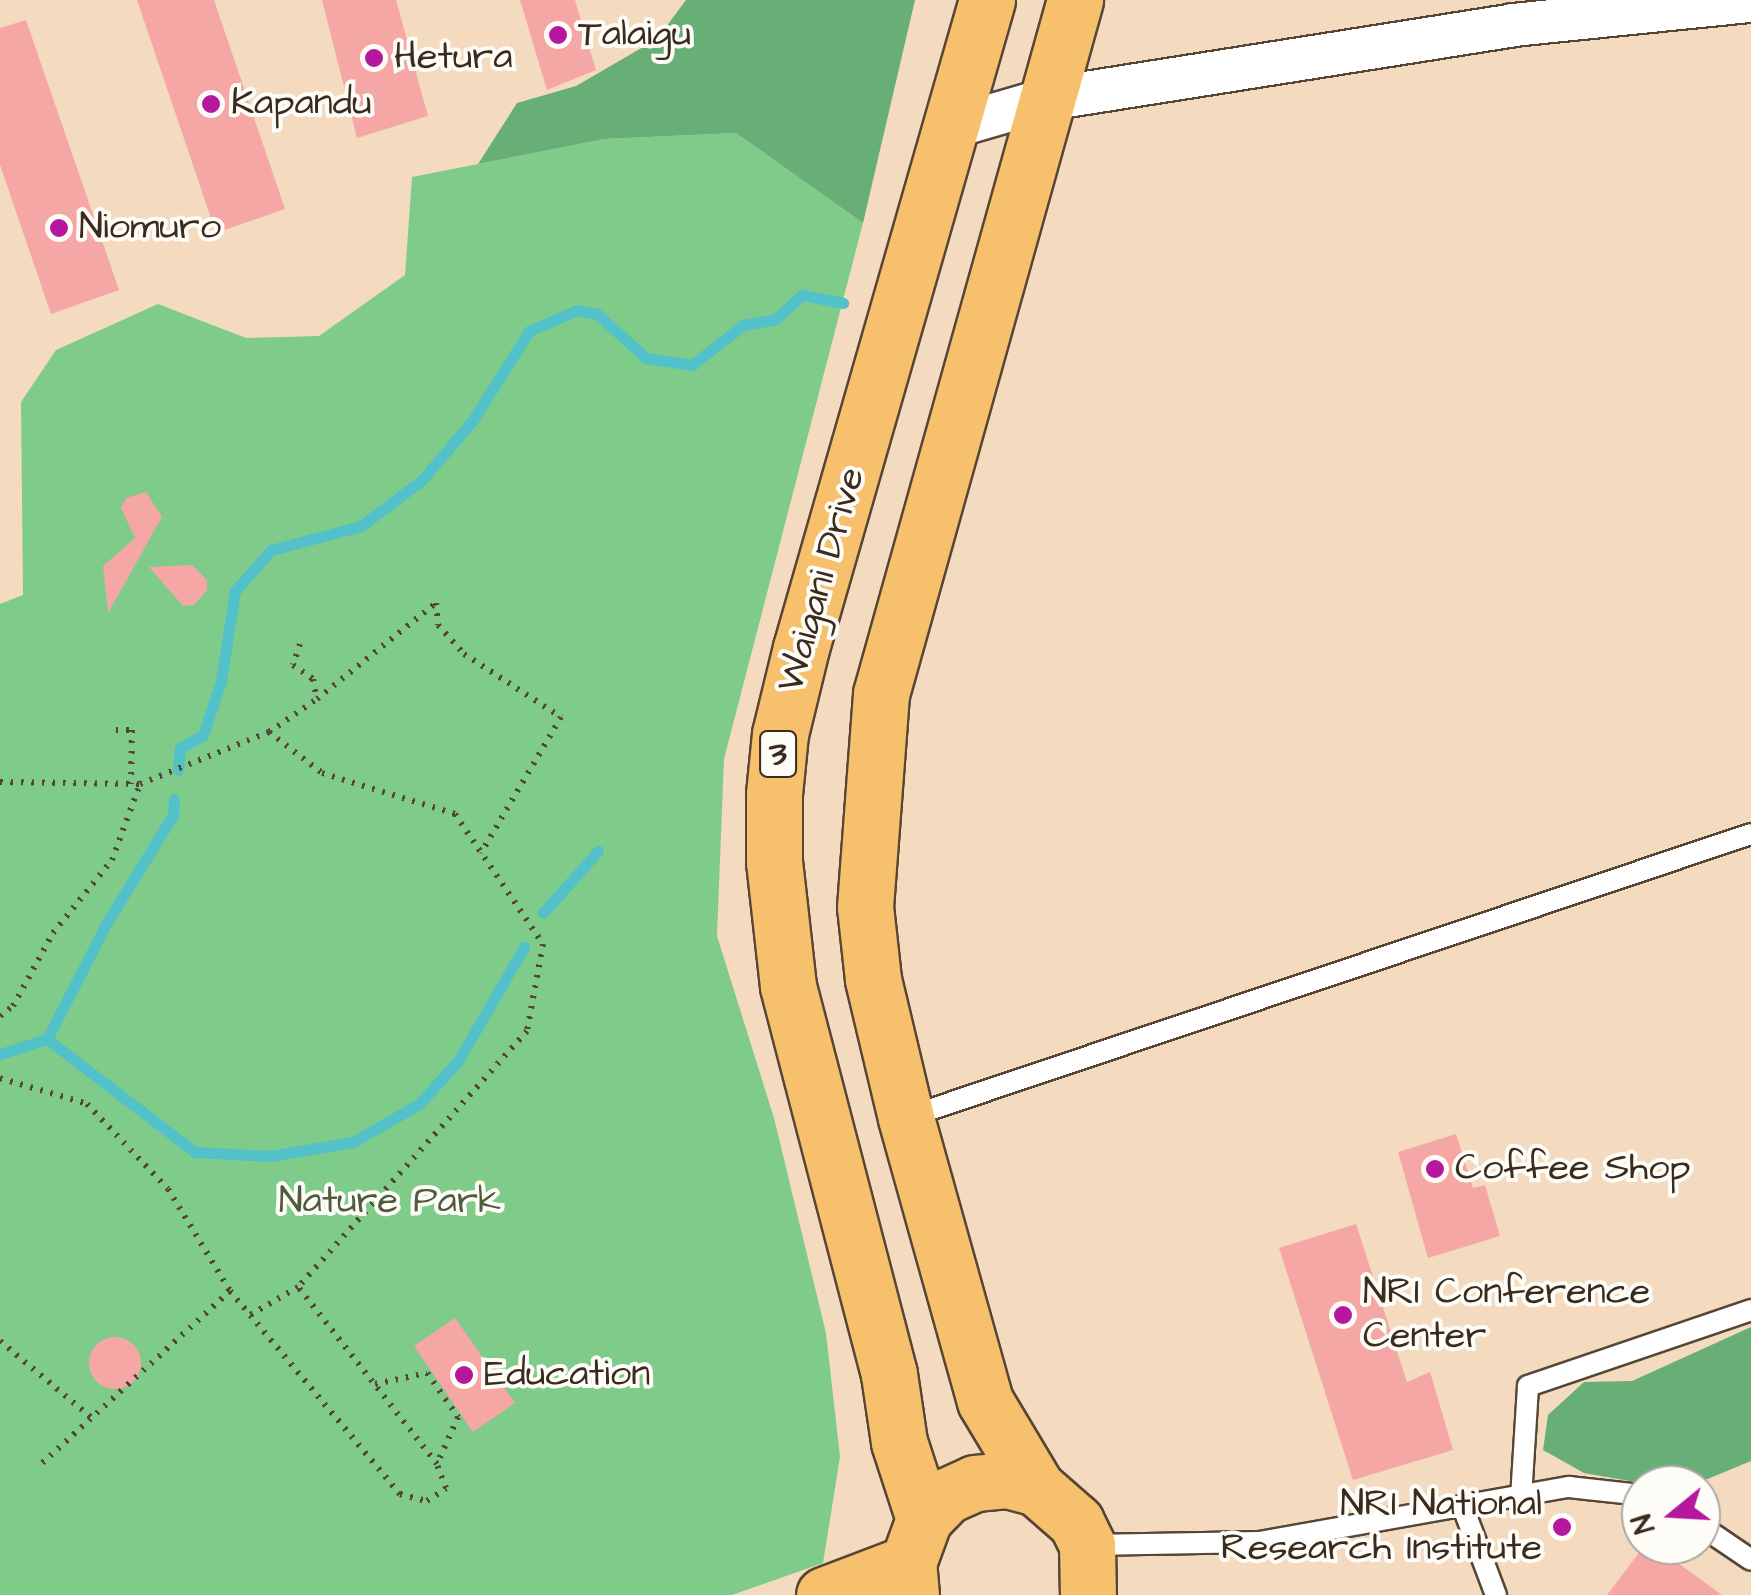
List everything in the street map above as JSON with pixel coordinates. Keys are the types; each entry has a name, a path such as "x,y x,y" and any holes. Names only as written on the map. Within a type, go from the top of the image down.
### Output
{"main road":[{"name":"Waigani Drive","path":"914,1559 889,1374 788,986 774,862 774,794 780,734 801,648 986,0"},
{"path":"1075,0 881,694 865,907 873,980 906,1118 985,1401 1037,1488 1068,1512 1088,1570"},
{"path":"824,1595 914,1559 946,1496 975,1483 1006,1480 1037,1488"}],"street":[{"path":"952,127 1048,99 1514,13 1751,0"}],"lane":[{"path":"906,1118 1751,834"},
{"path":"1521,1498 1528,1386 1751,1310"},
{"path":"1088,1570 1464,1510 1569,1488 1621,1493"},
{"path":"1464,1510 1496,1595"},
{"path":"1721,1540 1751,1560"}],"path":[{"path":"0,782 135,784 178,770 268,732 317,699 436,604 438,625 464,654 561,718 481,853"},
{"path":"300,644 293,665 314,679 317,699"},
{"path":"0,1016 27,981 53,933 112,860 130,824 135,784 132,730 116,730"},
{"path":"250,1315 298,1287 527,1031 543,944 454,814 322,773 268,732"},
{"path":"27,981 38,986"},
{"path":"0,1078 87,1104 168,1189 230,1292 400,1494 427,1501 446,1488 437,1464 298,1287"},
{"path":"42,1463 230,1292"},
{"path":"0,1341 93,1419"},
{"path":"374,1384 427,1373 458,1416 437,1464"}],"green space":[{"path":"686,0 915,0 863,223 736,133 605,139 478,164 517,103 576,86 657,39"},
{"name":"Nature Park","path":"736,133 863,223 724,759 717,936 774,1118 826,1333 840,1457 823,1563 732,1595 0,1595 0,604 23,595 21,402 56,350 158,304 246,338 319,336 405,275 412,177 605,139"},
{"path":"1751,1327 1751,1461 1721,1473 1721,1465 1621,1465 1621,1480 1584,1473 1543,1450 1548,1415 1584,1382 1632,1381"}],"building":[{"name":"Kapandu","path":"137,0 214,0 285,209 216,233"},
{"name":"Hetura","path":"322,0 396,0 428,116 357,138"},
{"name":"Talaigu","path":"520,0 575,0 596,70 547,90"},
{"name":"Niomuro","path":"26,20 119,290 51,314 0,165 0,28"},
{"path":"146,492 162,517 108,613 103,566 135,538 121,508 126,498"},
{"path":"192,565 207,580 207,590 194,605 183,606 149,567"},
{"path":"1456,1134 1473,1188 1485,1185 1500,1236 1428,1258 1398,1152"},
{"name":"NRI Conference Center","path":"1356,1224 1407,1382 1430,1372 1453,1450 1353,1480 1279,1248"},
{"name":"Education","path":"455,1318 515,1403 473,1432 414,1346"},
{"path":"115,1337 134,1344 141,1363 134,1382 115,1389 96,1382 89,1363 96,1344"},
{"path":"1630,1565 1681,1565 1722,1595 1607,1595"}],"waterway":[{"path":"178,770 180,748 203,735 221,681 235,591 271,550 361,526 422,480 473,420 529,331 577,310 597,314 646,358 692,365 743,325 776,319 802,295 843,303"},
{"path":"0,1054 47,1039 106,924 173,815 174,799"},
{"path":"543,913 598,851"},
{"path":"47,1039 195,1152 271,1156 353,1142 419,1104 458,1061 524,947"}],"place":[{"name":"Talaigu","path":"558,35"},
{"name":"Hetura","path":"374,58"},
{"name":"Kapandu","path":"211,104"},
{"name":"Niomuro","path":"59,228"},
{"name":"Coffee Shop","path":"1435,1169"},
{"name":"NRI Conference Center","path":"1343,1315"},
{"name":"Education","path":"464,1375"},
{"name":"NRI National Research Institute","path":"1562,1527"}]}
